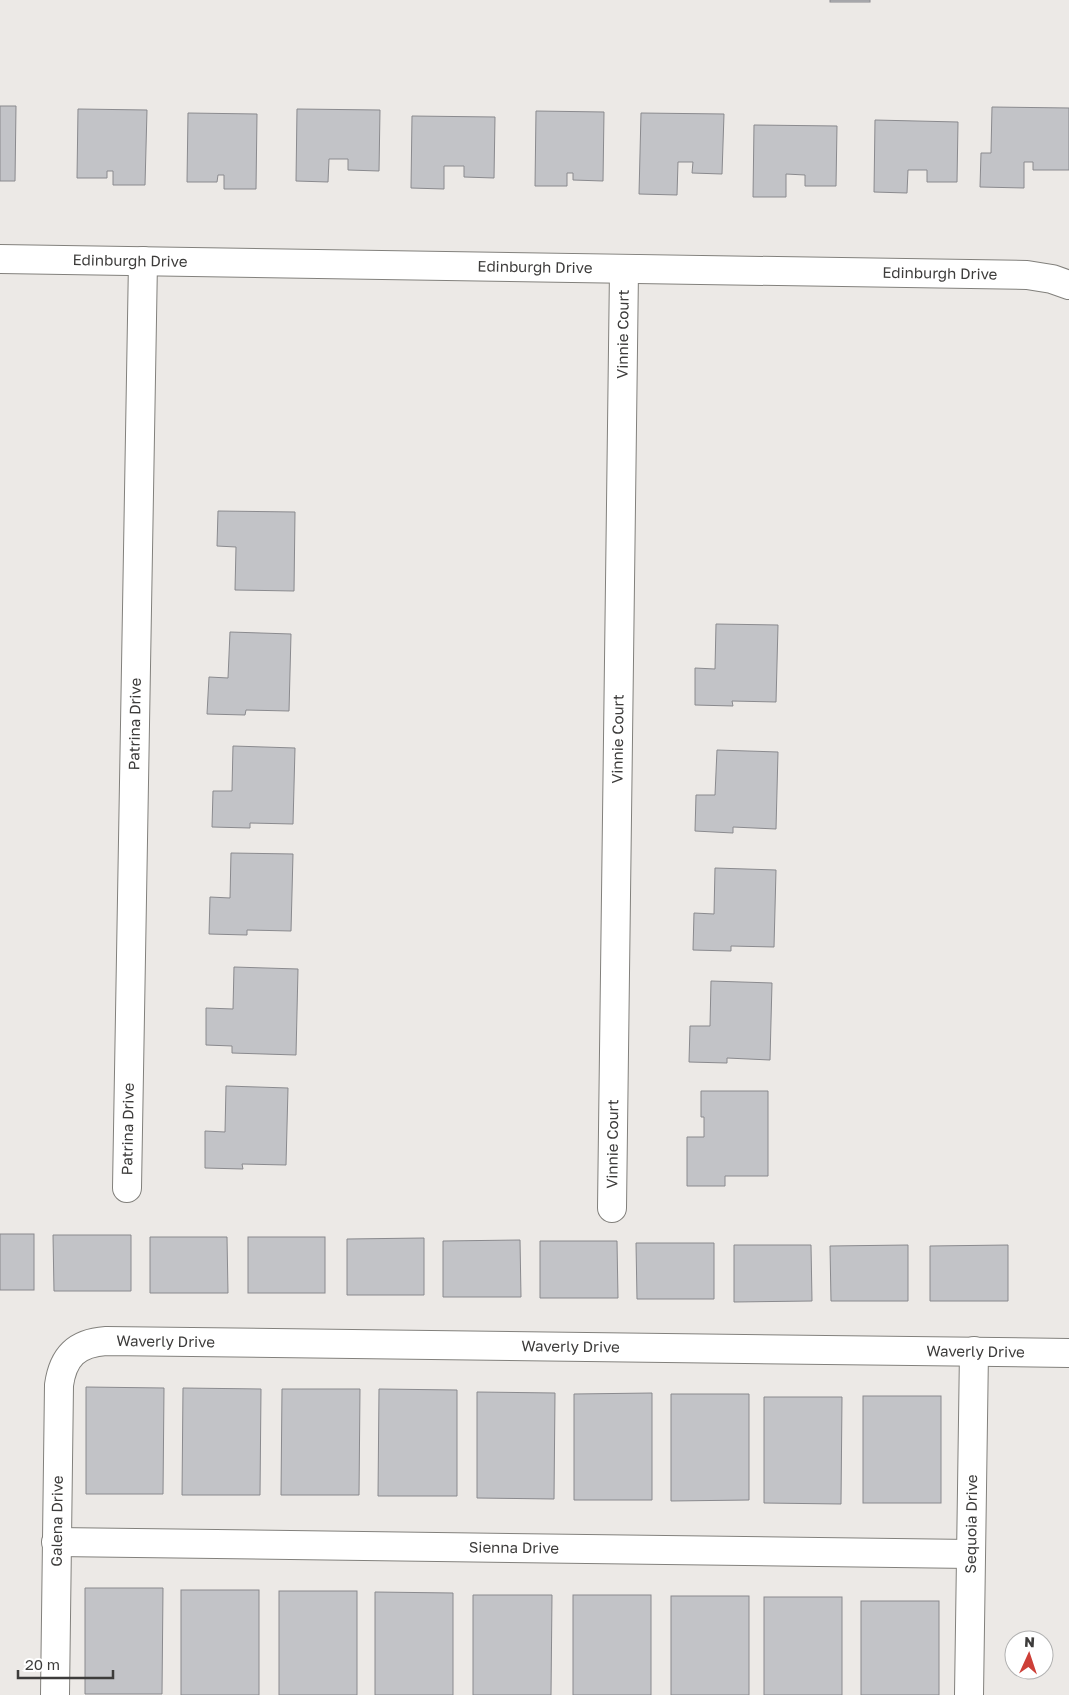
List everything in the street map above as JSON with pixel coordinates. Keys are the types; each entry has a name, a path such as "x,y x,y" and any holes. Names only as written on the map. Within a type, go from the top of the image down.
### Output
{"street":[{"name":"Edinburgh Drive","path":"0,259 1027,275 1052,279 1069,285"},
{"name":"Patrina Drive","path":"127,1188 143,261"},
{"name":"Vinnie Court","path":"612,1208 624,270"},
{"name":"Waverly Drive","path":"75,1351 86,1345 106,1341 1069,1353"},
{"name":"Galena Drive","path":"55,1695 59,1386 61,1370 75,1351"},
{"name":"Sequoia Drive","path":"969,1695 974,1352"},
{"name":"Sienna Drive","path":"56,1542 971,1554"}],"building":[{"path":"830,0 870,0 870,2 830,2"},
{"path":"0,106 16,106 15,181 0,181"},
{"path":"992,107 1069,108 1069,170 1033,170 1033,162 1024,162 1024,188 980,187 981,153 991,153"},
{"path":"78,109 147,110 145,185 113,185 113,171 107,171 107,178 77,178"},
{"path":"297,109 380,110 379,171 348,170 348,159 329,159 328,182 296,181"},
{"path":"536,111 604,112 603,181 573,180 573,173 567,173 567,186 535,186"},
{"path":"188,113 257,114 256,189 224,189 224,175 218,175 217,182 187,182"},
{"path":"641,113 724,114 722,174 692,173 693,162 678,162 677,195 639,194"},
{"path":"412,116 495,117 494,178 464,177 464,166 444,166 444,189 411,188"},
{"path":"875,120 958,122 957,182 927,182 927,170 908,170 907,193 874,192"},
{"path":"754,125 837,126 836,186 805,186 805,175 786,174 786,197 753,197"},
{"path":"218,511 295,512 294,591 235,590 236,547 217,546"},
{"path":"716,624 778,625 776,702 732,701 733,706 695,705 695,668 715,669"},
{"path":"230,632 291,634 289,711 246,710 245,715 207,714 209,677 228,678"},
{"path":"233,746 295,748 293,824 250,823 250,828 212,827 213,791 232,791"},
{"path":"717,750 778,752 776,829 733,827 733,833 695,831 696,795 715,795"},
{"path":"231,853 293,854 291,931 247,930 247,935 209,934 210,897 230,898"},
{"path":"715,868 776,870 774,947 731,946 731,951 693,950 694,913 714,914"},
{"path":"234,967 298,969 296,1055 232,1053 232,1046 206,1045 206,1008 233,1009"},
{"path":"711,981 772,983 770,1060 727,1058 727,1063 689,1062 690,1026 710,1026"},
{"path":"226,1086 288,1088 286,1165 242,1164 243,1169 205,1168 205,1131 225,1132"},
{"path":"701,1091 768,1091 768,1176 725,1176 725,1186 687,1186 687,1137 704,1137 704,1117 701,1117"},
{"path":"0,1234 34,1234 34,1290 0,1290"},
{"path":"53,1235 131,1235 131,1291 54,1291"},
{"path":"150,1237 227,1237 228,1293 150,1293"},
{"path":"248,1237 325,1237 325,1293 248,1293"},
{"path":"424,1238 424,1295 347,1295 347,1239"},
{"path":"520,1240 521,1297 443,1297 443,1241"},
{"path":"540,1241 617,1241 618,1298 540,1298"},
{"path":"636,1243 714,1243 714,1299 637,1299"},
{"path":"734,1245 811,1245 812,1301 734,1302"},
{"path":"908,1245 908,1301 831,1301 830,1246"},
{"path":"1008,1245 1008,1301 930,1301 930,1246"},
{"path":"86,1387 164,1388 163,1494 86,1494"},
{"path":"183,1388 261,1389 260,1495 182,1495"},
{"path":"282,1389 360,1389 359,1495 281,1495"},
{"path":"379,1389 457,1390 457,1496 378,1496"},
{"path":"477,1392 555,1393 554,1499 477,1498"},
{"path":"652,1393 652,1500 574,1500 574,1394"},
{"path":"671,1394 749,1394 749,1500 671,1501"},
{"path":"863,1396 941,1396 941,1503 863,1503"},
{"path":"764,1397 842,1397 841,1504 764,1503"},
{"path":"85,1588 163,1588 162,1694 85,1694"},
{"path":"181,1590 259,1590 259,1695 181,1695"},
{"path":"279,1591 357,1591 357,1695 279,1695"},
{"path":"375,1592 453,1593 453,1695 375,1695"},
{"path":"473,1595 552,1595 551,1695 473,1695"},
{"path":"573,1595 651,1595 651,1695 573,1695"},
{"path":"671,1596 749,1596 749,1695 671,1695"},
{"path":"764,1597 842,1597 842,1695 764,1695"},
{"path":"861,1601 939,1601 939,1695 861,1695"}]}
